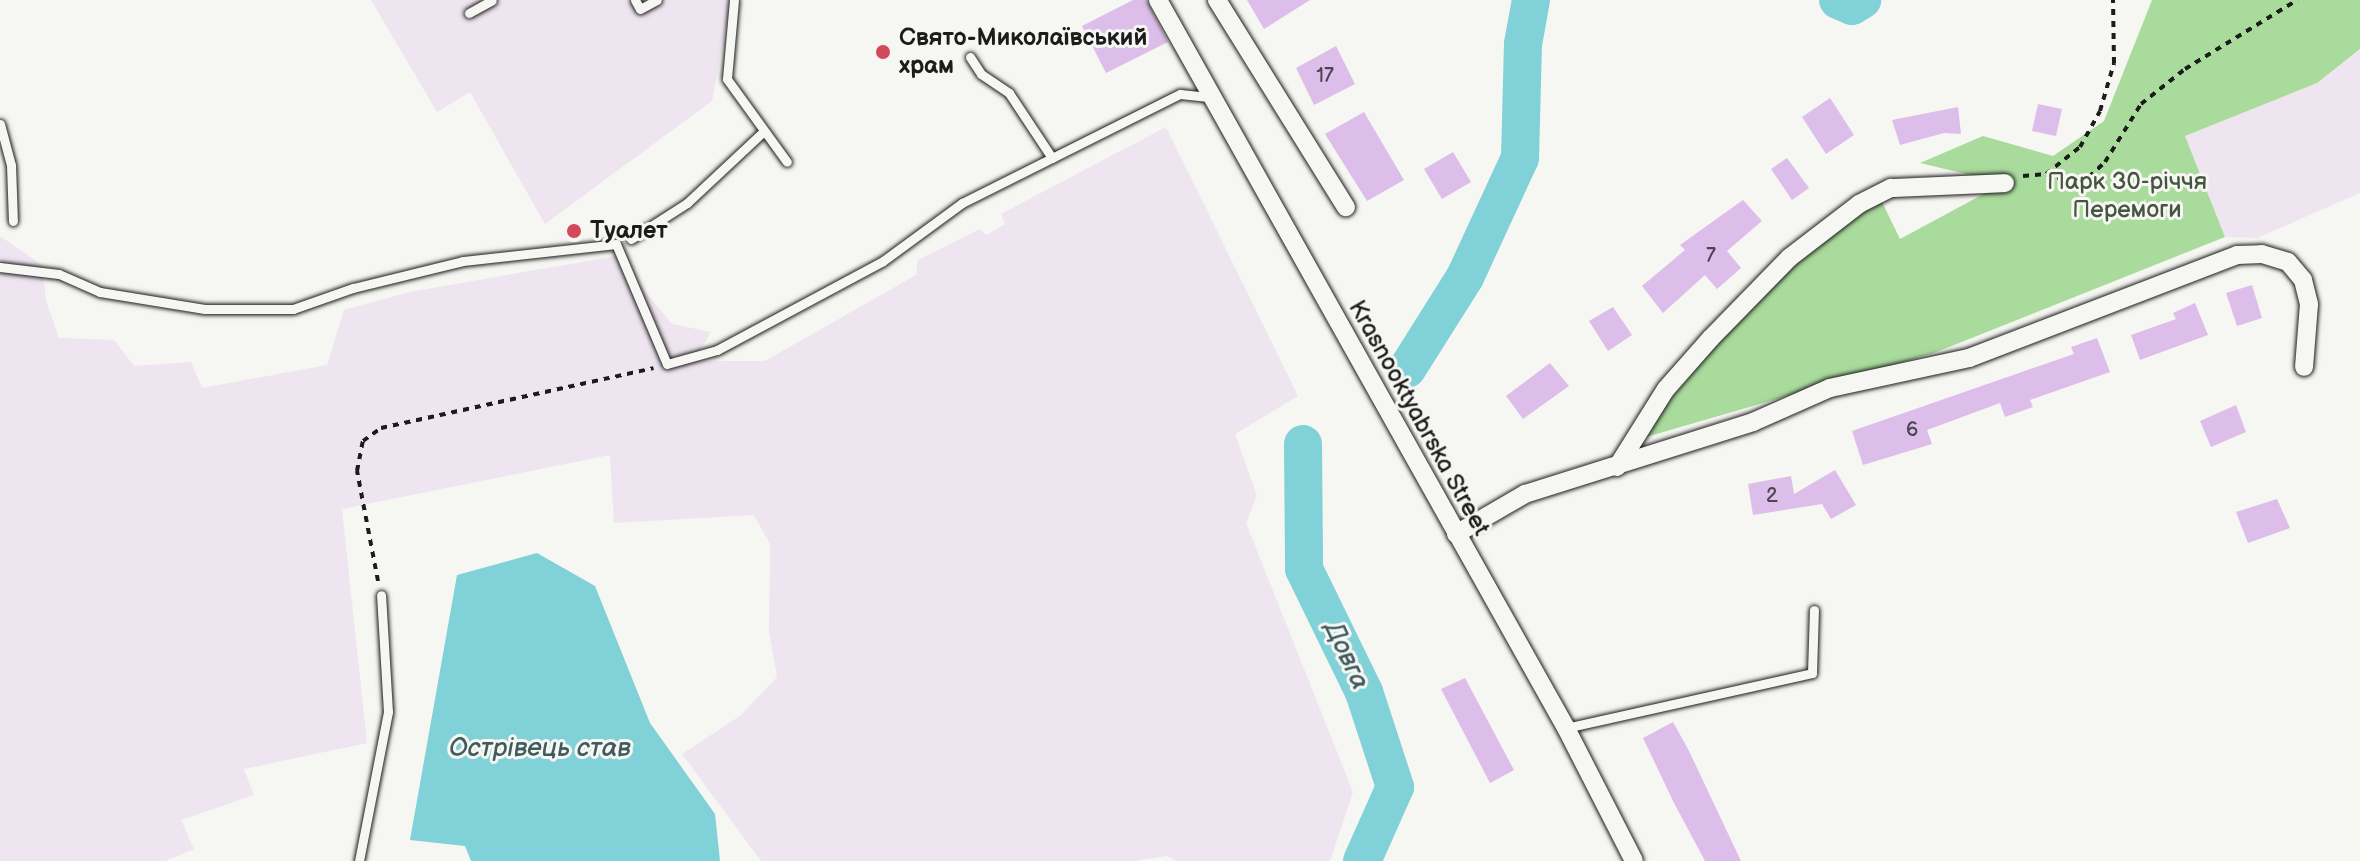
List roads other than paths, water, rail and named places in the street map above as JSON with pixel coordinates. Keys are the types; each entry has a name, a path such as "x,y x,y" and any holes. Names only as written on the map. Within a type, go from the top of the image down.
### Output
{"street":[{"name":"Krasnooktyabrska Street","path":"1158,0 1566,728 1634,861"},
{"path":"1217,0 1346,207"},
{"path":"1617,467 1666,389 1711,338 1789,258 1859,204 1891,188 2005,183"},
{"path":"1456,534 1525,494 1753,422 1830,388 1969,358 2237,255 2262,254 2288,262 2303,280 2309,304 2304,367"}],"lane":[{"path":"469,13 492,0"},
{"path":"635,0 640,9 657,0"},
{"path":"734,0 727,79 787,162"},
{"path":"970,57 981,74 1009,93 1052,158"},
{"path":"0,267 59,274 100,292 205,309 293,309 353,288 463,261 616,244 667,364 717,350 883,261 962,203 1180,94 1214,98"},
{"path":"0,124 11,165 13,221"},
{"path":"631,239 687,203 764,131"},
{"path":"359,861 388,712 381,595"},
{"path":"1566,728 1812,673 1814,610"}],"water":[{"name":"Острівець став","path":"537,553 595,586 650,723 715,814 720,861 471,861 465,846 410,840 457,575"}],"waterway":[{"name":"Довга","path":"1407,369 1465,277 1520,158 1523,44 1531,0"},
{"name":"Довга","path":"1838,0 1852,6 1862,0"},
{"name":"Довга","path":"1303,444 1304,569 1364,692 1395,787 1362,861"}],"place":[{"name":"Свято-Миколаївський храм","path":"883,52"},
{"name":"Туалет","path":"574,231"}],"park label":[{"name":"Парк 30-річчя Перемоги","path":"2127,196"}]}
